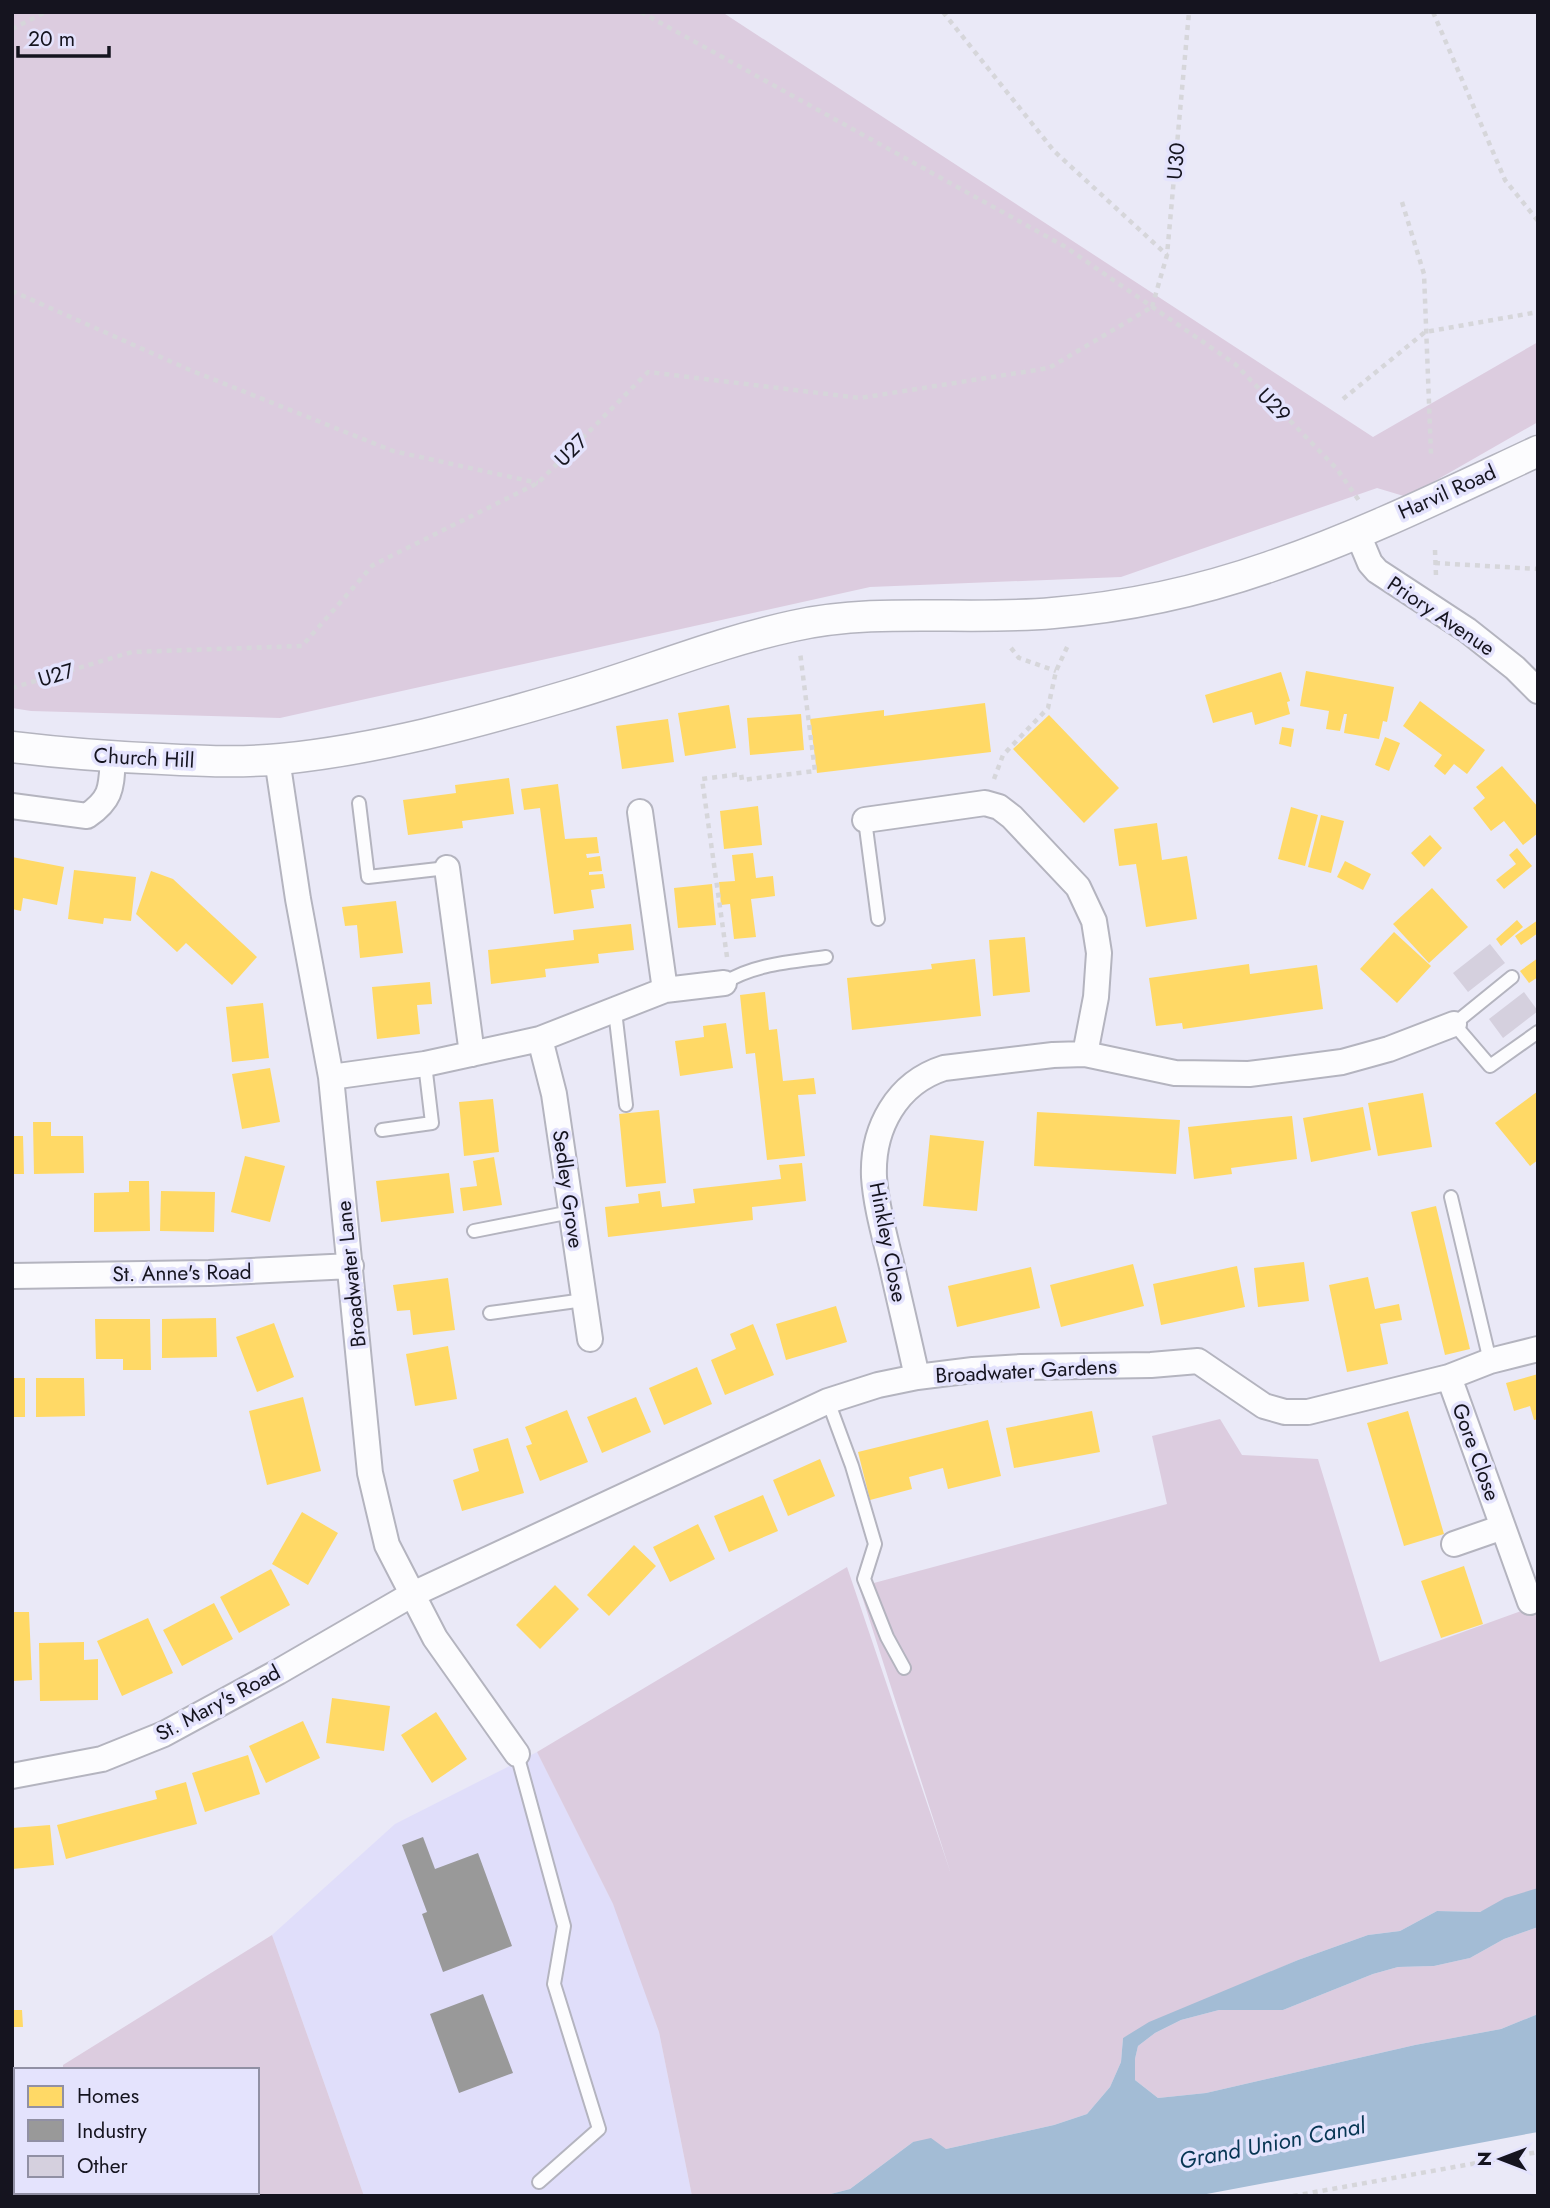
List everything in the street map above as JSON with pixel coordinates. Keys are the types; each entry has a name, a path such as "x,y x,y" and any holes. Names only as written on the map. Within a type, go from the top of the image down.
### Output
{"street":[{"name":"Harvil Road","path":"797,625 874,616 1051,613 1118,605 1185,592 1269,567 1366,528 1538,451"},
{"name":"Priory Avenue","path":"1366,528 1370,563 1377,572 1467,630 1515,668 1538,691"},
{"name":"Church Hill","path":"12,747 113,757 213,761 277,759 348,750 432,733 567,696 734,641 797,625"},
{"path":"12,806 87,816 103,806 111,787 113,757"},
{"name":"Broadwater Lane","path":"277,759 331,1077 370,1474 387,1545 435,1638 517,1754"},
{"path":"865,820 985,803 999,807 1012,817 1079,887 1094,921 1099,953 1096,997 1085,1054"},
{"path":"640,812 665,990"},
{"path":"447,868 472,1054"},
{"path":"331,1077 425,1064 540,1039 665,990 727,981"},
{"name":"Hinkley Close","path":"917,1377 880,1215 874,1176 876,1148 883,1122 895,1101 928,1073 944,1068 1085,1054 1175,1073 1250,1074 1342,1062 1389,1049 1454,1024"},
{"name":"Sedley Grove","path":"540,1039 554,1094 590,1339"},
{"name":"St. Anne's Road","path":"12,1276 209,1273 351,1266"},
{"name":"Broadwater Gardens","path":"411,1595 828,1401 878,1385 917,1377 1021,1367 1151,1365 1198,1361 1264,1406 1285,1412 1308,1412 1448,1377 1490,1361 1538,1349"},
{"name":"Gore Close","path":"1448,1377 1530,1602"},
{"name":"Gore Close","path":"1454,1544 1503,1527"},
{"name":"St. Mary's Road","path":"12,1776 103,1759 164,1734 411,1595"}],"lane":[{"path":"359,803 368,877 447,868"},
{"path":"865,820 878,919"},
{"path":"727,981 752,969 826,957"},
{"path":"1512,977 1454,1024 1490,1066 1538,1032"},
{"path":"615,1011 626,1105"},
{"path":"382,1130 432,1123 425,1064"},
{"path":"1451,1198 1490,1361"},
{"path":"474,1231 570,1212"},
{"path":"490,1313 584,1300"},
{"path":"828,1401 852,1466 875,1544 864,1579 887,1637 904,1668"},
{"path":"517,1754 564,1926 554,1984 599,2129 539,2182"}],"path":[{"path":"12,29 46,12"},
{"name":"U29","path":"641,12 1064,246 1235,363 1337,469 1366,528"},
{"path":"943,12 1054,152 1167,256"},
{"name":"U30","path":"1153,307 1167,256 1189,12"},
{"path":"1433,12 1505,180 1538,221"},
{"path":"1402,202 1423,274 1431,454"},
{"path":"12,291 190,370 393,451 538,483"},
{"name":"U27","path":"12,688 132,652 302,646 373,565 538,483 648,372 860,398 1049,368 1153,307"},
{"path":"1343,400 1425,332 1538,312"},
{"path":"1435,550 1436,581"},
{"path":"1435,563 1538,569"},
{"path":"727,981 702,779 741,774 741,780 815,771 797,625"},
{"path":"985,803 1003,755 1048,708 1056,671 1069,643"},
{"path":"1011,648 1019,658 1056,671"},
{"path":"1293,2196 1538,2152"}],"shaded area":[{"path":"12,12 722,12 1373,437 1538,342 1538,422 1407,497 1377,488 1121,577 870,587 280,718 31,711 12,708"},
{"path":"1220,1419 1242,1455 1318,1459 1380,1662 1538,1605 1538,1888 1480,1912 1437,1911 1400,1931 1368,1935 1298,1960 1123,2038 1121,2062 1110,2087 1087,2114 1054,2125 946,2149 913,2142 850,2189 823,2196 692,2196 659,2032 613,1904 537,1752 847,1567 950,1871 859,1587 1167,1504 1152,1436"},
{"path":"537,1752 619,1916 659,2032 692,2196 364,2196 272,1935 395,1824"},
{"path":"1538,1927 1538,2014 1501,2029 1415,2045 1206,2093 1158,2098 1135,2080 1138,2046 1155,2033 1181,2020 1219,2010 1283,2010 1373,1974 1398,1967 1434,1966 1470,1958 1504,1939"},
{"path":"272,1935 364,2196 12,2196 14,2105 14,2194 259,2194 259,2068 63,2068 63,2065"}],"water":[{"name":"Grand Union Canal","path":"1538,1888 1538,1927 1504,1939 1470,1958 1434,1966 1398,1967 1373,1974 1283,2010 1219,2010 1181,2020 1155,2033 1138,2046 1135,2080 1158,2098 1206,2093 1415,2045 1501,2029 1538,2014 1538,2132 1196,2196 823,2196 850,2189 913,2142 931,2138 946,2149 1054,2125 1087,2114 1110,2087 1121,2062 1123,2038 1149,2022 1298,1960 1368,1935 1400,1931 1437,1911 1480,1912 1505,1898"}],"building: Homes":[{"path":"1306,671 1394,687 1387,722 1383,721 1379,739 1344,733 1347,714 1344,714 1340,731 1326,729 1329,711 1300,706"},
{"path":"1281,672 1290,701 1287,702 1290,714 1255,725 1252,712 1213,723 1205,695"},
{"path":"1420,701 1485,750 1467,774 1454,764 1445,775 1434,766 1442,755 1403,726"},
{"path":"985,703 991,752 817,773 810,719 884,710 884,716"},
{"path":"729,705 736,748 685,756 678,713"},
{"path":"801,714 804,750 750,755 747,718"},
{"path":"1049,715 1119,788 1084,823 1013,749"},
{"path":"668,719 674,762 622,769 616,726"},
{"path":"1282,727 1294,729 1291,747 1279,744"},
{"path":"1385,737 1400,743 1389,771 1375,765"},
{"path":"1502,766 1538,807 1538,833 1523,845 1504,821 1491,831 1473,808 1485,798 1476,787"},
{"path":"509,778 514,814 462,821 463,828 408,835 403,800 456,793 455,785"},
{"path":"558,784 565,839 597,837 599,853 586,854 587,858 600,856 602,871 589,872 589,875 603,874 605,888 591,890 594,908 554,914 540,808 524,810 521,789"},
{"path":"758,806 762,845 724,849 720,811"},
{"path":"1291,807 1318,815 1305,866 1278,859"},
{"path":"1321,815 1344,821 1331,873 1308,867"},
{"path":"1157,823 1162,860 1187,856 1197,919 1146,927 1136,864 1119,866 1114,829"},
{"path":"1430,835 1442,848 1424,867 1411,853"},
{"path":"1517,848 1532,866 1504,889 1496,880 1516,864 1509,855"},
{"path":"753,853 756,878 773,876 775,896 751,899 756,937 734,939 730,904 721,905 719,882 735,881 732,855"},
{"path":"12,857 64,867 57,905 23,898 21,911 12,909"},
{"path":"1345,861 1371,874 1363,890 1337,877"},
{"path":"74,870 136,877 131,921 104,918 103,924 68,919"},
{"path":"151,871 173,879 257,957 232,985 186,943 177,952 136,914"},
{"path":"712,884 716,925 678,928 674,888"},
{"path":"1432,888 1468,927 1429,963 1393,924"},
{"path":"396,901 403,953 360,958 357,925 345,926 342,907"},
{"path":"1517,920 1523,927 1501,946 1496,939"},
{"path":"1538,920 1538,933 1521,945 1515,936"},
{"path":"631,924 634,950 598,954 599,963 545,969 546,977 491,984 488,950 574,940 573,930"},
{"path":"1394,932 1431,966 1397,1003 1360,969"},
{"path":"1025,937 1030,992 993,996 989,940"},
{"path":"1538,958 1538,977 1529,983 1520,971"},
{"path":"975,959 981,1016 852,1030 847,978 932,969 931,964"},
{"path":"1249,964 1250,974 1317,965 1323,1009 1183,1029 1182,1023 1156,1026 1149,978"},
{"path":"430,982 432,1004 417,1005 420,1034 377,1039 372,987"},
{"path":"765,992 769,1030 777,1029 783,1081 814,1078 816,1094 798,1095 805,1156 767,1160 755,1053 746,1054 740,995"},
{"path":"263,1003 269,1058 232,1062 226,1007"},
{"path":"726,1023 733,1068 680,1076 675,1041 704,1037 703,1026"},
{"path":"270,1068 280,1122 242,1129 232,1074"},
{"path":"1538,1091 1538,1160 1530,1166 1495,1123"},
{"path":"1423,1093 1432,1147 1378,1156 1368,1103"},
{"path":"493,1099 499,1152 464,1156 459,1102"},
{"path":"1363,1107 1371,1150 1311,1162 1303,1118"},
{"path":"659,1110 666,1183 626,1187 619,1114"},
{"path":"1037,1112 1180,1120 1176,1174 1034,1166"},
{"path":"1292,1116 1297,1159 1231,1168 1232,1174 1194,1179 1188,1127"},
{"path":"33,1122 51,1122 51,1136 83,1136 84,1173 34,1174"},
{"path":"930,1135 984,1141 977,1211 923,1206"},
{"path":"12,1136 23,1136 24,1174 12,1174"},
{"path":"245,1156 285,1166 270,1222 231,1212"},
{"path":"494,1157 502,1205 463,1211 460,1188 477,1186 473,1161"},
{"path":"802,1163 806,1201 752,1207 753,1220 608,1237 605,1207 639,1203 638,1194 660,1191 662,1207 695,1203 693,1189 781,1179 779,1165"},
{"path":"449,1173 454,1213 381,1222 376,1181"},
{"path":"129,1181 149,1181 150,1231 94,1232 94,1193 129,1192"},
{"path":"161,1191 215,1192 214,1232 160,1231"},
{"path":"1436,1206 1470,1349 1445,1355 1411,1212"},
{"path":"1304,1262 1309,1301 1258,1307 1254,1268"},
{"path":"1133,1264 1144,1306 1061,1327 1050,1285"},
{"path":"1237,1266 1245,1307 1161,1325 1153,1284"},
{"path":"1031,1267 1040,1308 957,1327 948,1286"},
{"path":"1368,1277 1375,1309 1399,1304 1402,1320 1380,1324 1388,1364 1347,1372 1329,1285"},
{"path":"448,1278 455,1330 413,1335 410,1310 397,1311 393,1285"},
{"path":"836,1306 847,1342 786,1360 776,1324"},
{"path":"216,1318 217,1357 162,1358 162,1319"},
{"path":"95,1319 150,1319 151,1370 123,1370 123,1359 96,1359"},
{"path":"274,1323 294,1377 257,1392 236,1337"},
{"path":"753,1324 774,1375 725,1395 711,1360 736,1349 730,1334"},
{"path":"448,1346 457,1399 415,1406 406,1354"},
{"path":"697,1367 712,1404 664,1425 649,1388"},
{"path":"1538,1374 1538,1419 1534,1420 1530,1406 1514,1411 1506,1383"},
{"path":"12,1378 25,1378 25,1417 12,1417"},
{"path":"36,1378 84,1378 85,1416 36,1417"},
{"path":"303,1397 321,1471 267,1485 249,1411"},
{"path":"636,1397 651,1432 602,1453 587,1417"},
{"path":"567,1410 588,1462 540,1481 526,1446 532,1444 525,1427"},
{"path":"1092,1411 1100,1452 1014,1468 1006,1428"},
{"path":"1408,1411 1444,1534 1404,1546 1367,1423"},
{"path":"988,1420 1001,1476 948,1489 943,1468 909,1477 912,1489 870,1500 858,1452"},
{"path":"508,1438 524,1493 462,1511 453,1480 479,1471 473,1449"},
{"path":"820,1459 835,1496 788,1516 773,1480"},
{"path":"763,1495 778,1531 729,1552 714,1516"},
{"path":"302,1512 338,1533 308,1585 272,1564"},
{"path":"698,1524 715,1559 670,1582 653,1547"},
{"path":"634,1545 656,1566 609,1616 587,1595"},
{"path":"1464,1566 1483,1624 1441,1638 1421,1581"},
{"path":"271,1569 290,1605 239,1633 220,1597"},
{"path":"555,1585 579,1609 540,1649 516,1625"},
{"path":"214,1603 233,1639 182,1666 163,1630"},
{"path":"12,1612 29,1612 32,1680 12,1681"},
{"path":"148,1618 173,1673 122,1696 97,1641"},
{"path":"84,1642 84,1660 98,1659 98,1700 40,1701 39,1643"},
{"path":"332,1698 390,1706 384,1751 326,1743"},
{"path":"436,1712 467,1759 432,1783 401,1735"},
{"path":"303,1721 320,1758 266,1783 249,1746"},
{"path":"248,1755 260,1794 205,1812 192,1773"},
{"path":"186,1782 197,1824 66,1859 57,1825 157,1799 155,1791"},
{"path":"50,1825 54,1865 12,1869 12,1828"},
{"path":"12,2010 22,2010 23,2027 12,2027"}],"building: Industry":[{"path":"423,1837 435,1869 478,1853 512,1946 443,1972 422,1914 427,1912 402,1845"},
{"path":"483,1994 513,2073 459,2093 430,2014"}],"building: Other":[{"path":"1490,944 1505,963 1468,992 1453,973"},
{"path":"1524,992 1538,1011 1503,1038 1489,1019"}]}
